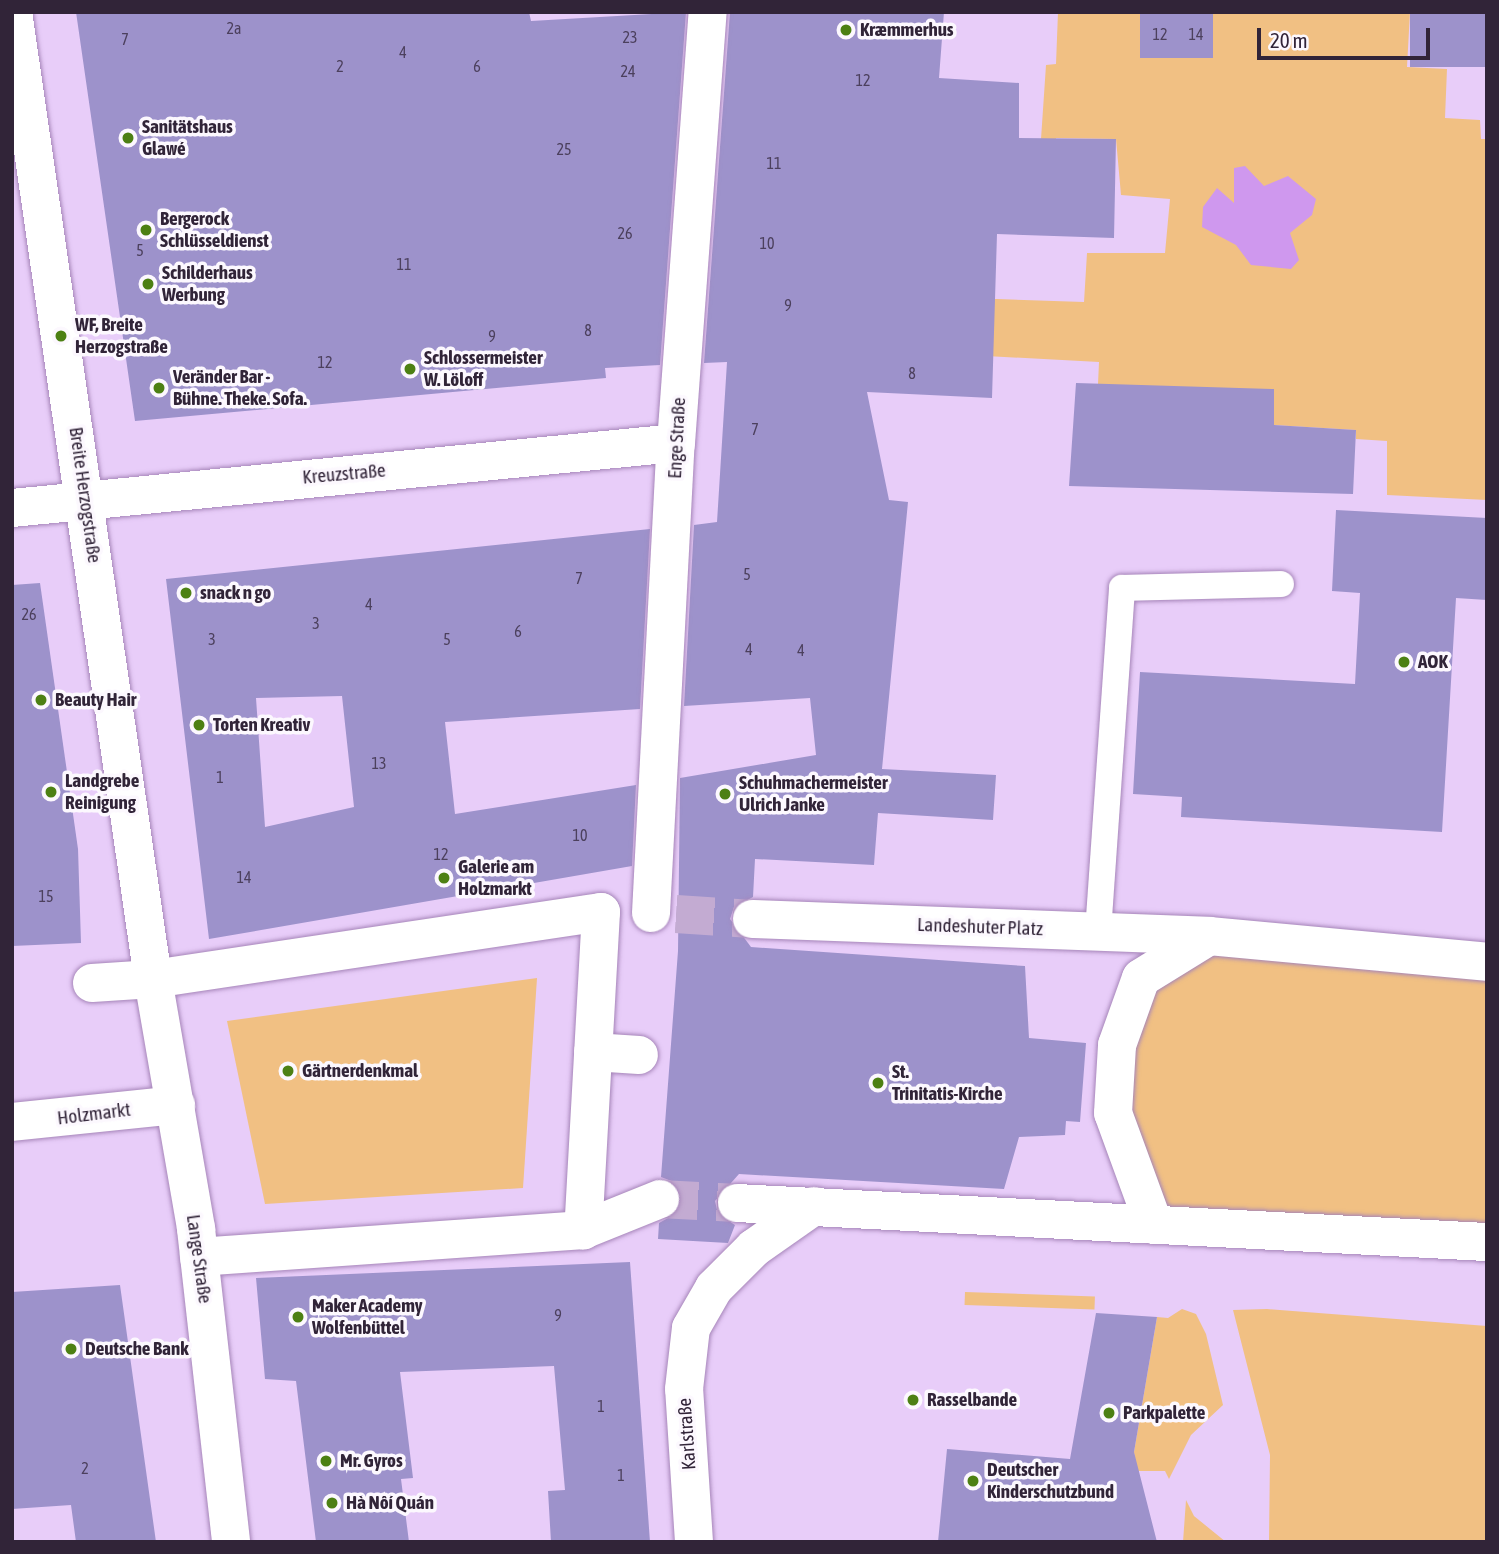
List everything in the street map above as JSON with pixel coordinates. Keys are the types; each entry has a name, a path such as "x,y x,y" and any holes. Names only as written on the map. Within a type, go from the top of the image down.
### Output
{"street":[{"name":"Breite Herzogstraße","path":"13,12 86,499 153,979"},
{"name":"Enge Straße","path":"601,912 664,913 656,864 676,443 708,12"},
{"name":"Kreuzstraße","path":"12,508 676,443"},
{"path":"92,983 153,979 601,912 583,1230"},
{"name":"Landeshuter Platz","path":"752,919 1209,936 1487,962"},
{"path":"1154,1225 1113,1113 1117,1045 1141,978 1209,936"},
{"name":"Lange Straße","path":"153,979 199,1256 231,1542"},
{"path":"593,1052 639,1055"},
{"name":"Holzmarkt","path":"12,1122 176,1105"},
{"path":"199,1256 583,1230 660,1199"},
{"path":"737,1203 1487,1242"},
{"name":"Karlstraße","path":"694,1542 684,1389 691,1328 714,1288 754,1248 814,1206"}],"lane":[{"path":"1098,932 1122,588 1281,584"}],"shaded area":[{"path":"1058,12 1140,12 1140,58 1210,58 1213,12 1410,12 1407,67 1447,69 1445,118 1480,120 1481,139 1487,139 1487,500 1387,495 1387,441 1356,439 1356,430 1274,425 1098,384 1099,362 949,354 882,295 1084,302 1087,253 1165,253 1170,199 1121,195 1116,139 1056,138 1056,174 1041,139 1046,65 1056,64"},
{"path":"1245,166 1264,186 1288,176 1316,199 1312,215 1290,233 1299,260 1291,269 1251,265 1236,245 1202,227 1203,207 1217,188 1234,203 1234,168"},
{"path":"1209,936 1487,962 1487,1242 1154,1225 1117,1045 1141,978"},
{"path":"537,978 523,1188 265,1204 227,1021"},
{"path":"965,1292 1095,1297 1094,1310 965,1305"},
{"path":"1182,1309 1196,1314 1206,1334 1223,1405 1191,1435 1169,1479 1165,1471 1136,1471 1134,1452 1157,1317 1168,1318"},
{"path":"1267,1309 1487,1326 1487,1542 1269,1542 1270,1455 1233,1310"},
{"path":"1186,1500 1194,1516 1226,1542 1183,1542"}],"building":[{"path":"76,12 529,12 531,21 686,12 660,365 605,368 606,378 135,421"},
{"path":"730,12 944,12 939,78 1019,83 1019,138 1116,139 1114,238 997,234 992,398 867,392 889,500 908,502 882,769 996,775 993,820 878,813 874,865 755,859 753,897 734,907 730,919 751,947 1025,966 1029,1038 1086,1043 1080,1122 1066,1121 1065,1135 1019,1137 1004,1189 739,1174 715,1201 718,1214 735,1225 728,1243 658,1239 659,1223 677,1213 682,1201 674,1182 661,1177 678,951 680,778 816,755 810,698 684,706 694,525 717,522 727,362 704,363"},
{"path":"1140,12 1213,12 1213,58 1140,58"},
{"path":"1410,12 1486,12 1486,67 1410,67"},
{"path":"1076,383 1274,389 1274,425 1356,430 1353,494 1069,486"},
{"name":"AOK","path":"1336,510 1487,518 1487,600 1456,598 1442,832 1181,817 1182,797 1133,794 1140,672 1355,684 1360,593 1332,591"},
{"path":"650,529 640,709 445,722 455,814 636,785 632,866 209,939 166,579","holes":["342,696 354,807 265,827 256,698"]},
{"path":"40,583 78,849 81,943 12,946 12,585"},
{"path":"630,1262 650,1542 551,1542 548,1491 565,1490 554,1366 400,1372 413,1478 401,1479 409,1542 316,1542 296,1381 265,1379 256,1278"},
{"path":"120,1285 156,1542 76,1542 71,1505 12,1509 12,1292"},
{"path":"1096,1313 1157,1317 1134,1452 1157,1542 938,1542 947,1449 1070,1459"}],"tunnel":[{"path":"676,914 752,919"},
{"path":"660,1199 737,1203"}],"place":[{"name":"Kræmmerhus","path":"846,30"},
{"name":"Sanitätshaus Glawé","path":"128,138"},
{"name":"Bergerock Schlüsseldienst","path":"146,230"},
{"name":"Schilderhaus Werbung","path":"148,284"},
{"name":"WF, Breite Herzogstraße","path":"61,336"},
{"name":"Schlossermeister W. Löloff","path":"410,369"},
{"name":"Veränder Bar - Bühne. Theke. Sofa.","path":"159,388"},
{"name":"snack n go","path":"186,593"},
{"name":"AOK","path":"1404,662"},
{"name":"Beauty Hair","path":"41,700"},
{"name":"Torten Kreativ","path":"199,725"},
{"name":"Landgrebe Reinigung","path":"51,792"},
{"name":"Schuhmachermeister Ulrich Janke","path":"725,794"},
{"name":"Galerie am Holzmarkt","path":"444,878"},
{"name":"Gärtnerdenkmal","path":"288,1071"},
{"name":"St. Trinitatis-Kirche","path":"878,1083"},
{"name":"Maker Academy Wolfenbüttel","path":"298,1317"},
{"name":"Deutsche Bank","path":"71,1349"},
{"name":"Rasselbande","path":"913,1400"},
{"name":"Parkpalette","path":"1109,1413"},
{"name":"Mr. Gyros","path":"326,1461"},
{"name":"Deutscher Kinderschutzbund","path":"973,1481"},
{"name":"Hà Nôí Quán","path":"332,1503"}]}
